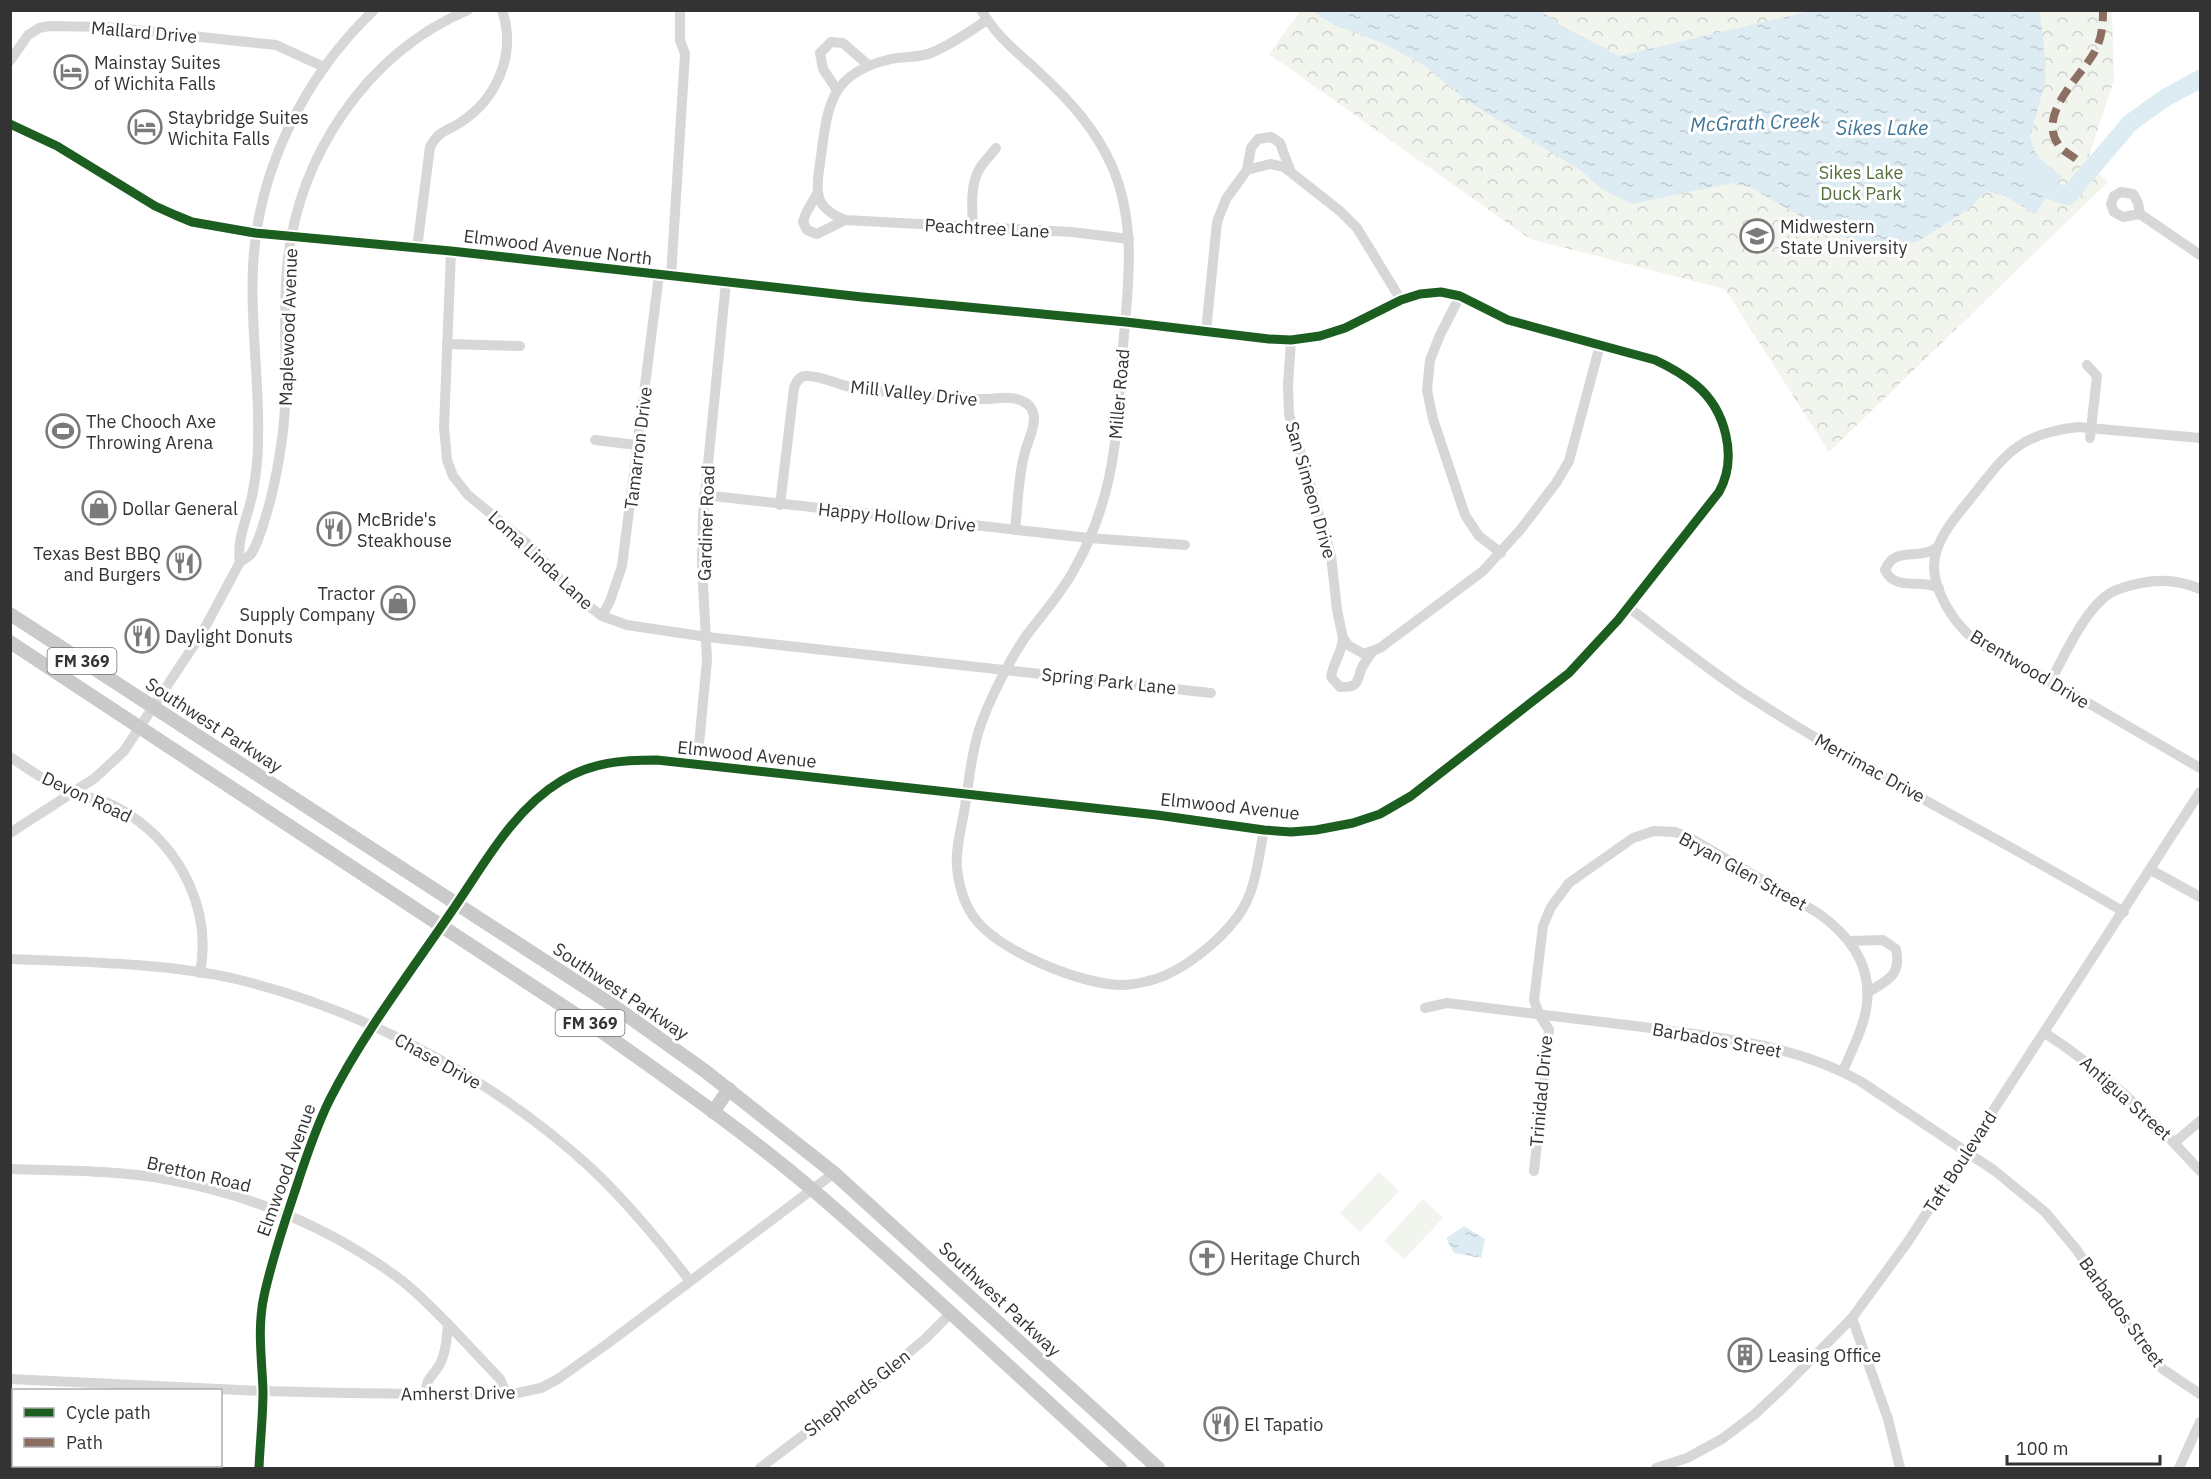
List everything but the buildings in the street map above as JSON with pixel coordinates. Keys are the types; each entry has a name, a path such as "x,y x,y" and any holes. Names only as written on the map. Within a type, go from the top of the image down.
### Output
{"main road":[{"name":"Southwest Parkway","path":"10,614 614,1006 729,1089 834,1173 1158,1468"},
{"name":"FM 369","path":"10,642 598,1029 713,1112 812,1189 913,1277 1121,1468"},
{"path":"713,1112 729,1089"},
{"path":"1121,1468 1136,1448"}],"street":[{"name":"Maplewood Avenue","path":"240,562 238,550 253,492 258,440 252,270 255,233 266,186 284,138 324,67 374,10"},
{"name":"Maplewood Avenue","path":"10,833 95,778 124,751 202,633 240,562 251,554 267,514 281,446 285,406 287,269 291,237 309,174 334,126 348,106 380,70 434,29 468,10"},
{"path":"417,248 430,147 436,137 458,124 487,100 499,80 507,45 506,23 502,10"},
{"path":"671,277 685,54 680,40 680,10"},
{"name":"Peachtree Lane","path":"984,15 957,40 931,53 867,64 841,83 827,122 817,194 803,222 807,230 817,234 845,220 1072,232 1129,239"},
{"name":"Miller Road","path":"984,15 1014,52 1060,92 1094,132 1117,180 1129,239 1129,274 1113,461 1103,498 1075,569 1057,597 1025,638 979,730 956,863 966,906 976,921 1001,941 1043,963 1085,979 1120,985 1152,981 1184,965 1218,939 1240,914 1251,891 1264,830"},
{"name":"Mallard Drive","path":"10,61 28,35 39,28 49,26 106,27 276,45 324,67"},
{"path":"837,90 823,69 820,53 831,42 843,43 867,64"},
{"name":"Elmwood Avenue North","path":"10,124 76,157 154,206 192,222 255,233 451,251 862,297 1126,321 1269,339 1313,338 1345,328 1401,300 1420,294 1441,292 1460,296"},
{"path":"1206,331 1217,222 1226,199 1247,170 1251,148 1258,139 1271,137 1280,143 1290,170"},
{"path":"973,227 972,209 976,178 979,169 996,148"},
{"path":"1247,170 1270,164 1290,170 1357,228 1401,300"},
{"path":"817,194 825,209 832,215 845,220"},
{"path":"2140,214 2200,255"},
{"name":"Loma Linda Lane","path":"451,251 444,427 447,460 453,476 468,495 529,545 575,596 602,616 627,625 1007,670"},
{"name":"Tamarron Drive","path":"602,616 610,601 622,566 659,276"},
{"name":"Gardiner Road","path":"697,766 706,688 707,636 702,564 704,495 726,282"},
{"path":"1460,296 1430,360 1427,390 1433,419 1465,515 1479,536 1501,553"},
{"name":"Elmwood Avenue","path":"259,1468 262,1391 259,1334 263,1300 277,1243 313,1135 343,1075 504,833 537,799 559,782 593,766 625,760 657,760 1291,832 1335,827 1380,814 1397,805 1438,776 1569,673 1592,650 1628,607 1719,492 1726,480 1728,443 1720,417 1706,394 1671,368 1655,360 1508,320 1460,296"},
{"name":"San Simeon Drive","path":"1291,340 1289,414 1331,555 1337,610 1343,639"},
{"path":"447,344 520,346"},
{"path":"1343,639 1356,652 1364,654 1372,652 1410,627 1483,572 1501,553 1556,483 1569,461 1600,345"},
{"path":"2087,365 2097,376 2091,433"},
{"name":"Mill Valley Drive","path":"780,505 794,388 804,376 818,377 830,383 854,388 991,400 1005,397 1022,400 1029,405 1034,414 1031,436 1025,452 1015,530"},
{"path":"1939,588 1930,583 1894,582 1885,570 1889,561 1898,556 1929,553 1936,548 1962,509 2000,461 2033,436 2078,427 2091,433 2200,438"},
{"path":"595,440 637,445"},
{"name":"Happy Hollow Drive","path":"704,495 1089,538 1185,545"},
{"name":"Brentwood Drive","path":"1936,548 1934,568 1939,588 1954,619 1969,635 1983,646 2200,768"},
{"path":"2050,682 2085,620 2099,602 2110,594 2125,586 2148,582 2167,581 2200,589"},
{"name":"Merrimac Drive","path":"1628,607 1711,671 1752,699 1861,764 2124,912"},
{"path":"1343,639 1331,677 1340,687 1351,687 1358,682 1362,668 1372,652"},
{"name":"Spring Park Lane","path":"1007,670 1211,693"},
{"name":"Devon Road","path":"10,757 71,794 100,799 129,814 151,831 168,849 185,874 201,916 204,956 200,973"},
{"name":"Taft Boulevard","path":"1656,1468 1687,1458 1722,1439 1755,1414 1852,1318 1907,1243 2200,792"},
{"name":"Bryan Glen Street","path":"1539,1014 1534,1000 1543,926 1551,907 1569,883 1633,838 1654,831 1675,832 1702,844 1818,913 1834,924 1850,941 1863,963 1867,978 1867,993 1861,1028 1842,1071"},
{"path":"2151,870 2200,897"},
{"path":"1850,941 1883,940 1896,949 1899,962 1893,976 1867,993"},
{"name":"Chase Drive","path":"10,959 157,968 235,979 294,995 374,1026 433,1056 503,1098 549,1132 593,1170 656,1237 690,1281"},
{"name":"Barbados Street","path":"1425,1008 1447,1003 1725,1038 1795,1053 1842,1071 1966,1152 2019,1189 2045,1212 2076,1249 2151,1358 2164,1370 2200,1394"},
{"name":"Trinidad Drive","path":"1534,1171 1549,1030 1539,1014"},
{"name":"Antigua Street","path":"2045,1033 2075,1052 2112,1082 2200,1171"},
{"path":"2174,1143 2200,1121"},
{"name":"Bretton Road","path":"10,1169 122,1174 165,1179 234,1196 287,1215 336,1237 401,1281 501,1379 507,1395"},
{"name":"Amherst Drive","path":"222,1389 507,1395 541,1388 558,1379 834,1173"},
{"name":"Shepherds Glen","path":"760,1468 884,1374 951,1314"},
{"path":"1852,1318 1888,1419 1900,1468"},
{"path":"426,1394 426,1383 440,1364 444,1352 447,1324"},
{"name":"Amherst Drive","path":"10,1379 220,1389"},
{"path":"2179,1468 2200,1422"}],"green space":[{"name":"Sikes Lake Duck Park","path":"1301,10 2112,11 2114,80 2087,162 2108,182 1829,452 1725,289 1530,239 1269,54"},
{"path":"1379,1172 1399,1191 1360,1232 1340,1213"},
{"path":"1423,1199 1443,1218 1404,1259 1384,1241"}],"water":[{"name":"Sikes Lake","path":"1313,11 1541,11 1562,26 1619,56 1811,11 2040,11 2046,65 2045,82 2030,138 2036,155 2062,177 2035,214 2005,196 1987,191 1966,211 1917,242 1882,246 1841,236 1750,187 1732,183 1632,204 1603,190 1580,170 1467,101 1424,65 1380,42 1334,25"},
{"path":"1464,1226 1485,1239 1481,1258 1454,1253 1446,1238"}],"waterway":[{"name":"McGrath Creek","path":"2031,178 2052,191 2068,196 2130,123 2165,98 2200,79"}],"marked path":[{"path":"2076,159 2058,144 2053,132 2053,120 2064,95 2097,46 2102,31 2103,10"}],"cycle path":[{"path":"10,124 57,146 155,206 175,215 192,222 255,233 451,251 1269,339 1291,340 1320,336 1345,328 1401,300 1420,294 1441,292 1460,296 1508,320 1655,360 1677,371 1706,395 1715,407 1726,435 1728,464 1719,492 1618,620 1569,673 1411,796 1380,814 1353,823 1291,832 1264,830 1157,815 657,760 608,763 584,770 561,781 528,807 501,838 358,1050 320,1120 283,1228 264,1296 260,1332 263,1410 259,1468"}],"place":[{"name":"Mainstay Suites of Wichita Falls","path":"71,72"},
{"name":"Staybridge Suites Wichita Falls","path":"145,127"},
{"name":"Midwestern State University","path":"1757,236"},
{"name":"The Chooch Axe Throwing Arena","path":"63,431"},
{"name":"Dollar General","path":"99,508"},
{"name":"McBride's Steakhouse","path":"334,529"},
{"name":"Texas Best BBQ and Burgers","path":"184,563"},
{"name":"Tractor Supply Company","path":"398,603"},
{"name":"Daylight Donuts","path":"142,636"},
{"name":"Heritage Church","path":"1207,1258"},
{"name":"Leasing Office","path":"1745,1355"},
{"name":"El Tapatio","path":"1221,1424"}]}
